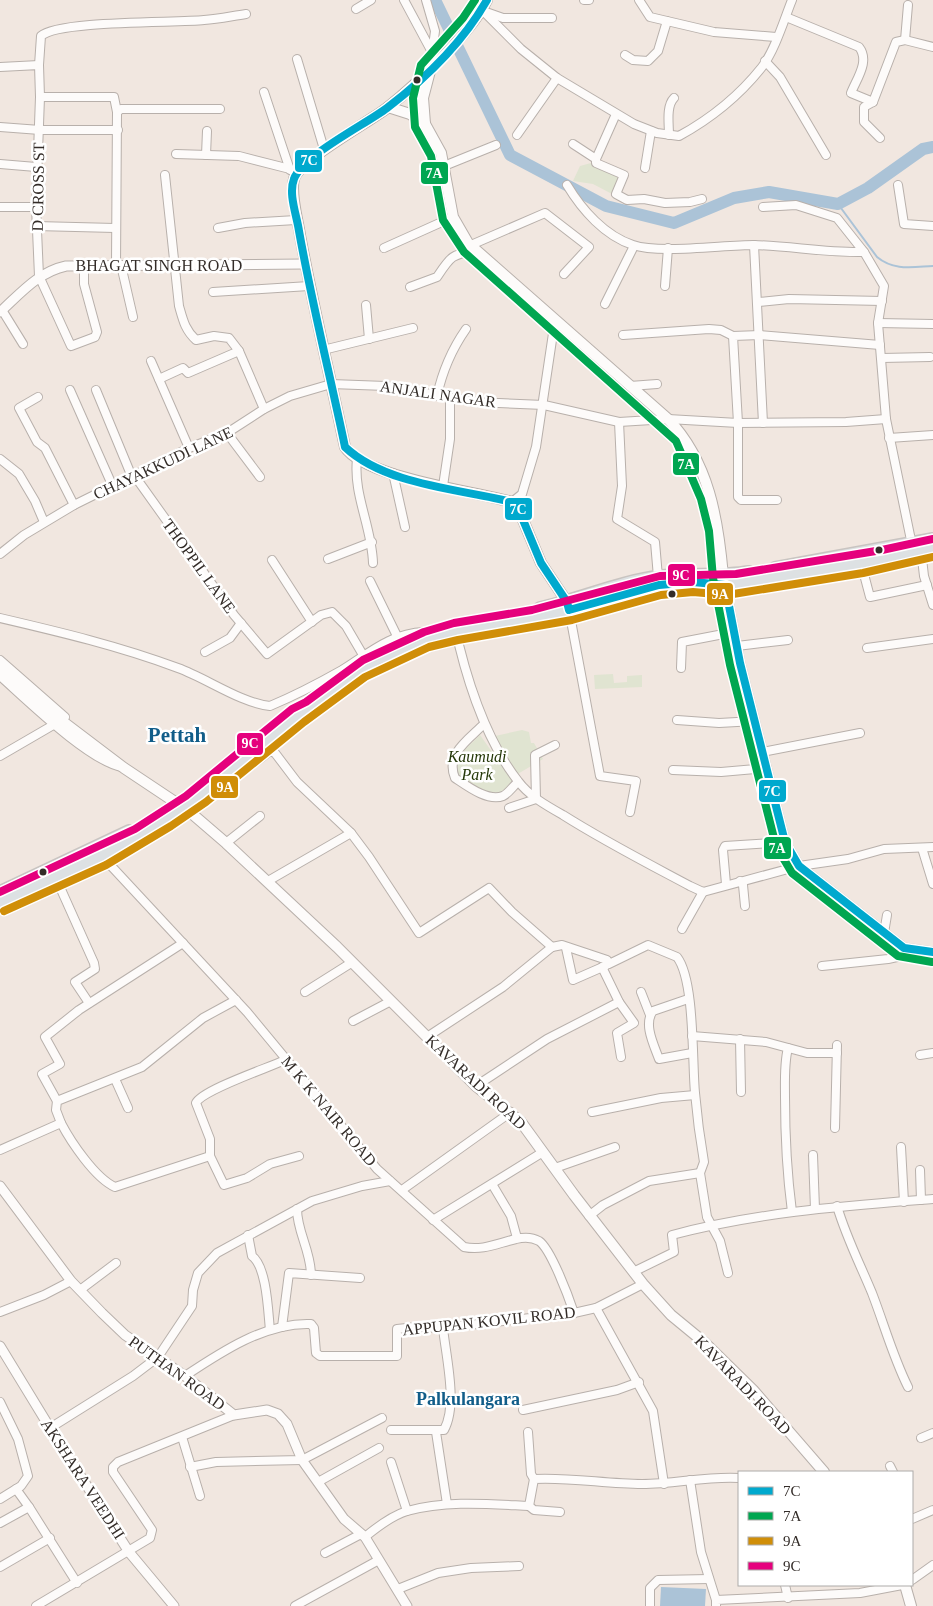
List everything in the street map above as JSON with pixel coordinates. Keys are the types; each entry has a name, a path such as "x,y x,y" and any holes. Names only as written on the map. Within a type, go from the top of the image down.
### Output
{"main road":[{"path":"487,0 472,24 435,58 423,98 425,124 441,153 453,218 473,247 684,435 711,496 719,529 724,580"},
{"path":"430,70 388,107 324,149 297,172 294,179 296,220 304,264 346,447 356,459 393,473 512,502 518,508 541,563 568,606"},
{"path":"388,107 410,114 425,124"},
{"path":"0,902 56,876 200,794 262,738 306,702 363,660 424,632 568,606 659,585 724,580 861,563 933,540"},
{"path":"568,606 658,577 696,574 724,580 916,547 933,548"},
{"path":"295,711 376,659 455,626"},
{"path":"0,667 66,724 120,765"},
{"path":"179,806 201,783 262,738"},
{"name":"KAVARADI ROAD","path":"120,765 155,789 156,795 179,806 226,843 268,881 476,1086 522,1122 589,1216 643,1284 671,1315 705,1343 753,1390 820,1471"},
{"path":"0,892 99,852"},
{"path":"904,1586 911,1606"}],"street":[{"path":"356,9 370,0"},
{"path":"404,0 435,58"},
{"path":"426,0 435,31 435,58"},
{"path":"584,0 589,0"},
{"path":"639,0 650,17 714,32 776,37"},
{"path":"482,10 521,49 557,78 616,114 651,130 679,136 720,111 765,62 792,0"},
{"path":"905,40 908,6"},
{"path":"482,10 503,18 552,18"},
{"name":"D CROSS ST","path":"39,276 36,226 36,166 40,130 39,65 41,36 52,30 84,26 202,20 246,14"},
{"path":"786,17 859,48 864,54 865,61 851,93 873,102"},
{"path":"625,55 632,60 648,61 658,51 667,21"},
{"path":"880,138 864,122 864,107 873,102 896,42 905,40 933,47"},
{"path":"297,59 324,149"},
{"path":"765,62 780,77 826,155"},
{"path":"0,67 39,65"},
{"path":"517,134 557,78"},
{"path":"264,92 294,179"},
{"path":"40,97 114,97 118,130 115,228 118,265 133,317"},
{"path":"670,135 669,114 671,101 674,98"},
{"path":"117,112 121,109 220,109"},
{"path":"596,159 616,114"},
{"path":"0,127 40,130 118,130"},
{"path":"645,168 651,130"},
{"path":"207,131 209,155"},
{"path":"444,166 496,144"},
{"path":"573,144 596,159 596,163 624,175 616,194 627,200 674,202 702,199"},
{"path":"176,154 245,157 290,169"},
{"path":"0,164 36,166"},
{"path":"165,175 180,306 188,333 196,340 214,336 229,338 239,350 264,409"},
{"path":"567,185 580,206 611,234 634,246 668,248 754,245 864,252"},
{"path":"898,185 904,224 933,226"},
{"path":"763,207 796,205 837,218 864,252 882,279 884,286 878,323 886,419 916,547 933,606"},
{"path":"0,207 36,208"},
{"path":"410,287 437,277 446,262 454,254 545,213 588,247 579,260 564,274"},
{"path":"384,248 453,218"},
{"path":"218,228 245,223 296,220"},
{"path":"36,226 115,228"},
{"path":"754,245 759,302 763,423"},
{"path":"605,304 634,246"},
{"path":"665,286 668,248"},
{"path":"39,276 71,346 95,337 97,332 84,284 84,264"},
{"name":"BHAGAT SINGH ROAD","path":"1,311 39,276 54,268 84,264 304,264"},
{"path":"213,292 309,286"},
{"path":"759,302 789,299 882,301"},
{"path":"366,305 368,339"},
{"path":"1,311 23,344"},
{"path":"512,502 522,494 536,447 556,320"},
{"path":"878,323 933,324"},
{"path":"323,350 413,328"},
{"path":"437,396 442,376 458,340 466,329"},
{"path":"623,335 709,329 721,330 732,336 760,335 880,346"},
{"path":"732,336 738,424 738,497 740,500 777,500"},
{"path":"159,378 183,368 188,373 239,350"},
{"path":"882,358 930,357"},
{"path":"151,361 189,448"},
{"name":"ANJALI NAGAR","path":"332,384 386,386 476,402 544,405 619,422 668,419 738,424 846,422 886,419"},
{"name":"CHAYAKKUDI LANE","path":"0,554 24,535 74,505 189,448 227,434 264,409 290,396 332,384"},
{"path":"630,386 657,384"},
{"path":"70,390 113,487"},
{"name":"THOPPIL LANE","path":"96,390 133,476 241,623 267,654 312,622"},
{"path":"38,397 19,408 37,442 45,448 74,505"},
{"path":"443,486 450,439 450,398"},
{"path":"619,422 622,486 618,519 655,542 658,577"},
{"path":"227,434 260,477"},
{"path":"889,438 933,435"},
{"path":"0,458 19,474 35,501 44,522"},
{"path":"356,459 356,484 372,542 373,563"},
{"path":"393,473 405,527"},
{"path":"328,559 372,542"},
{"path":"272,560 312,622 332,612 346,626 362,655"},
{"path":"861,563 870,597 927,585"},
{"path":"724,580 754,721 785,842 799,866 904,948 933,952"},
{"path":"370,581 397,636"},
{"path":"568,606 600,776 636,780 630,812"},
{"path":"0,618 68,632 158,661 266,706 279,702 319,682 397,636 410,632 424,632"},
{"path":"205,652 230,638 241,623"},
{"path":"455,626 484,724 518,782 536,799 597,836 703,892"},
{"path":"681,668 682,642 734,632"},
{"path":"867,648 933,639"},
{"path":"737,646 788,640"},
{"path":"0,660 88,737 123,764 109,765 55,724 0,676"},
{"path":"677,720 719,723 754,721"},
{"path":"0,756 55,724"},
{"path":"484,724 455,753 451,761 455,778 489,796 498,797 505,795 518,782"},
{"path":"762,752 860,733"},
{"path":"536,799 535,755 554,745"},
{"path":"179,806 270,751 275,754 297,782 351,833 419,933 489,888 506,906 552,946"},
{"path":"673,770 721,772 766,768"},
{"path":"509,808 536,799"},
{"path":"226,843 260,816"},
{"path":"268,881 351,833"},
{"path":"726,884 723,850 725,846 785,842"},
{"path":"682,929 703,892 726,884 799,866 848,859 884,849 933,846"},
{"path":"922,848 933,884"},
{"name":"M K K NAIR ROAD","path":"99,852 236,1000 365,1156 390,1181 464,1247 483,1248 517,1238"},
{"path":"56,876 94,963 95,969 74,982 89,1004"},
{"path":"740,881 743,885 745,906"},
{"path":"884,933 887,915"},
{"path":"183,943 89,1004 45,1037 60,1064 42,1074 57,1101 56,1110 69,1139 106,1183 115,1187 210,1156"},
{"path":"427,1037 503,987 552,946 562,945 566,948 606,960 606,966 620,1002 634,1022 617,1033 620,1057"},
{"path":"566,948 573,980 648,945 672,954 681,962 688,998 695,1095 704,1162 700,1173 710,1225 720,1241 728,1273"},
{"path":"822,966 888,959 897,957 904,948"},
{"path":"305,992 351,963"},
{"path":"641,992 650,1015 648,1028 659,1059 692,1053"},
{"path":"650,1015 656,1008 688,998"},
{"path":"57,1101 142,1067 203,1018 236,1000"},
{"path":"353,1021 391,1001"},
{"path":"476,1086 548,1039 620,1002"},
{"path":"692,1036 766,1042 807,1053 837,1049 835,1128"},
{"path":"740,1039 741,1092"},
{"path":"788,1048 785,1061 785,1140 792,1212"},
{"path":"920,1055 933,1054"},
{"path":"286,1060 214,1089 198,1099 196,1103 210,1139 210,1156 224,1185 247,1178 270,1164 299,1156"},
{"path":"115,1079 128,1108"},
{"path":"592,1112 644,1101 695,1095"},
{"path":"402,1190 511,1112"},
{"path":"0,1150 61,1123"},
{"path":"555,1168 615,1147"},
{"path":"902,1148 904,1202"},
{"path":"433,1220 480,1189 492,1184 543,1152"},
{"path":"813,1155 815,1209"},
{"path":"920,1170 921,1200"},
{"path":"589,1216 603,1205 649,1181 700,1173"},
{"path":"50,1428 133,1376 158,1357 192,1306 193,1290 198,1273 217,1253 312,1201 362,1186 390,1181"},
{"path":"492,1184 511,1216 517,1238 532,1238 545,1247 564,1285 574,1313"},
{"name":"PUTHAN ROAD","path":"0,1186 71,1281 125,1335 185,1376 234,1415 267,1410 278,1414 287,1424 302,1460 344,1519 363,1536 407,1606"},
{"path":"633,1272 674,1252 672,1235 710,1225 838,1206 933,1199"},
{"path":"838,1206 848,1240 869,1286 908,1387"},
{"path":"297,1209 297,1224 311,1262 311,1275"},
{"path":"248,1235 252,1256 258,1260 262,1276 270,1330"},
{"path":"80,1290 116,1263"},
{"path":"282,1326 289,1273 360,1278"},
{"path":"0,1312 44,1295 71,1281"},
{"name":"APPUPAN KOVIL ROAD","path":"185,1376 228,1348 282,1326 311,1324 314,1328 316,1353 320,1356 397,1356 397,1329 416,1327 443,1328 546,1318 574,1313 596,1308 643,1284"},
{"path":"596,1308 639,1382 655,1419 664,1484"},
{"path":"391,1430 436,1432 444,1430 451,1409 443,1328"},
{"name":"AKSHARA VEEDHI","path":"0,1346 129,1552 174,1606"},
{"path":"524,1410 617,1390 639,1382"},
{"path":"0,1402 18,1439 27,1469 25,1481 0,1499"},
{"path":"36,1606 150,1538 152,1530 115,1476 114,1467 123,1460 234,1415"},
{"path":"190,1468 216,1462 302,1460 382,1418"},
{"path":"436,1432 447,1504"},
{"path":"528,1432 531,1474 534,1478 529,1506"},
{"path":"921,1438 933,1433"},
{"path":"182,1437 200,1496"},
{"path":"318,1482 379,1448"},
{"path":"391,1462 407,1511"},
{"path":"534,1478 664,1484 690,1480 738,1478"},
{"path":"690,1480 697,1530 716,1603 860,1593 898,1586"},
{"path":"16,1489 50,1538 76,1583"},
{"path":"325,1553 363,1536 407,1511 447,1504 529,1506 534,1510 560,1512"},
{"path":"0,1523 29,1507"},
{"path":"913,1519 933,1510"},
{"path":"0,1567 50,1538"},
{"path":"295,1606 377,1560"},
{"path":"913,1579 933,1565"},
{"path":"398,1589 438,1573 471,1568 519,1566"},
{"path":"650,1606 650,1588 658,1580 709,1579"},
{"path":"785,1586 788,1598"}],"green space":[{"path":"591,163 621,175 612,194 593,184 573,181 580,166"},
{"path":"613,674 614,683 627,682 627,676 642,675 642,687 595,689 594,675"},
{"path":"522,730 529,732 531,743 534,743 543,759 516,775 495,736"},
{"name":"Kaumudi Park","path":"480,735 512,780 508,787 498,794 484,792 456,776 454,760"}],"water":[{"path":"661,1587 706,1589 705,1606 660,1606"}],"waterway":[{"path":"435,0 510,155 606,206 674,223 734,198 769,192 838,204 868,188 923,149 933,147"},
{"path":"838,204 877,257 883,261 904,267 933,266"}],"transit line":[{"name":"7A","path":"475,0 463,18 421,65 413,98 415,127 431,156 443,220 464,252 676,441 701,499 709,531 713,578 730,665 776,846 792,873 898,956 932,962"},
{"name":"7C","path":"487,0 467,31 429,72 387,108 309,160 299,170 292,185 294,205 310,285 345,447 362,460 402,478 512,502 518,508 541,563 567,602 569,610 659,585 693,582 725,585 740,663 785,842 799,866 904,948 933,952"},
{"name":"9C","path":"0,892 135,829 186,796 292,709 306,702 363,660 424,632 454,623 532,610 660,576 736,574 882,550 933,539"},
{"name":"9A","path":"4,911 106,865 171,826 206,802 304,722 365,677 429,647 572,620 661,595 693,592 727,595 863,573 933,557"}],"district":[{"name":"Pettah","path":"177,735"},
{"name":"Palkulangara","path":"468,1399"}]}
